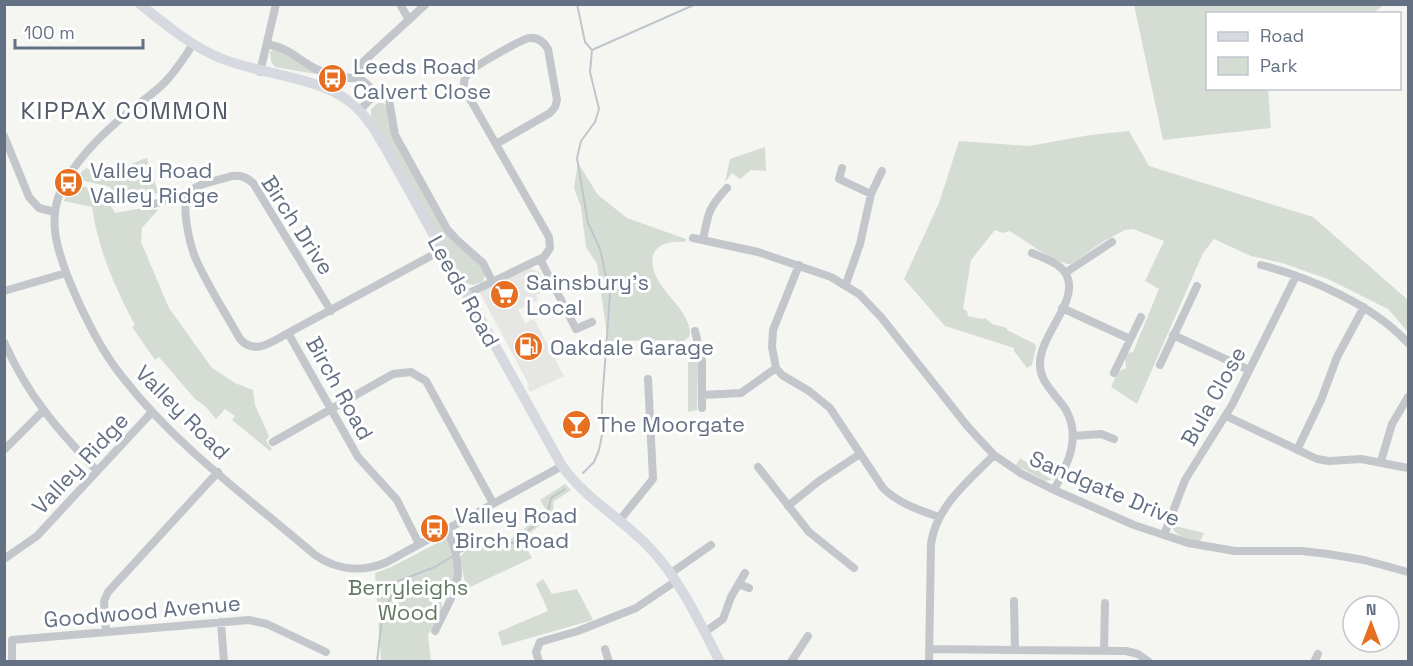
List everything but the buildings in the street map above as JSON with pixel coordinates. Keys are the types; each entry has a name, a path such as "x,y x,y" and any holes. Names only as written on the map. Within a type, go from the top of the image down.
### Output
{"main road":[{"name":"Leeds Road","path":"140,4 193,44 219,58 260,72 321,86 344,98 360,110 386,150 562,466 584,493 647,545 674,577 720,662"}],"street":[{"path":"260,72 276,4"},
{"path":"400,4 409,20"},
{"path":"360,78 361,67 366,57 426,4"},
{"path":"467,294 540,259 549,248 549,237 465,90 464,80 470,70 525,39 536,38 548,50 556,100 555,107 550,113 496,144"},
{"name":"Valley Road","path":"193,44 165,82 103,135 78,164 63,186 55,212 55,239 66,273 84,315 123,379 152,412 191,449 315,555 333,565 353,569 374,567 562,466"},
{"path":"267,44 285,48 318,70 349,79 360,78 371,88 373,96 360,110"},
{"name":"Leeds Road","path":"373,96 384,96 389,100 395,135 447,229 483,264 492,281"},
{"path":"4,136 29,197 39,208 55,212"},
{"path":"842,168 839,178 871,194"},
{"path":"846,284 860,244 871,194 882,171"},
{"name":"Birch Drive","path":"186,199 195,189 232,176 238,175 249,179 331,311"},
{"path":"703,240 708,212 727,188"},
{"path":"154,204 173,198 186,199 185,209 196,257 240,339 248,346 259,347 288,333"},
{"name":"Sandgate Drive","path":"693,238 758,252 846,284 867,301 994,455 1022,474 1054,490 1134,525 1188,543 1235,551 1302,551 1328,554 1364,560 1408,572"},
{"path":"1065,273 1112,242"},
{"name":"Birch Road","path":"419,544 397,500 358,457 288,333 442,250"},
{"path":"1032,253 1057,265 1065,273 1070,288 1040,355 1043,380 1067,412 1073,436 1073,448 1067,466 1054,490"},
{"path":"540,259 576,329 592,322"},
{"path":"798,265 773,330 772,347 776,368 782,375 824,401 883,488 891,496 915,509 939,517"},
{"path":"1261,265 1296,276 1364,306 1406,340"},
{"path":"4,291 66,273"},
{"name":"Bula Close","path":"1164,535 1185,480 1226,416 1296,276"},
{"path":"1160,365 1197,286"},
{"path":"1297,450 1321,400 1337,357 1364,306"},
{"path":"1062,308 1130,339"},
{"path":"1114,373 1141,317"},
{"path":"694,331 702,361 702,408"},
{"path":"1173,335 1249,370"},
{"path":"4,342 43,411 59,432 97,471"},
{"path":"702,394 741,393 776,368"},
{"path":"273,442 393,374 411,372 426,381 493,503"},
{"path":"619,521 653,480 648,379"},
{"path":"1381,461 1392,424 1408,397"},
{"path":"4,450 43,411"},
{"name":"Valley Ridge","path":"4,559 37,536 152,412"},
{"path":"1226,416 1323,460 1361,459 1408,468"},
{"path":"1073,436 1101,434 1114,439"},
{"path":"788,506 819,481 860,454"},
{"path":"929,662 931,544 939,517 951,500 994,455"},
{"path":"758,467 809,532 854,568"},
{"path":"106,632 104,601 108,592 218,472"},
{"path":"435,630 459,579 458,561 447,529"},
{"path":"538,662 536,652 540,642 578,631 636,608 711,545"},
{"path":"705,632 723,619 731,597 745,573"},
{"path":"739,584 749,588"},
{"path":"1014,601 1015,650"},
{"path":"1104,651 1105,603"},
{"name":"Goodwood Avenue","path":"12,662 8,640 249,620 261,621 326,652"},
{"path":"221,622 224,662"},
{"path":"791,662 808,636"},
{"path":"929,649 1132,652 1149,662"},
{"path":"605,650 609,662"}],"shaded area":[{"path":"530,268 539,272 549,289 536,295 538,300 518,310 525,323 534,319 564,376 530,392 527,387 529,385 480,293"}],"green space":[{"path":"1134,4 1383,5 1375,12 1206,12 1206,90 1268,90 1271,128 1163,140"},
{"path":"273,49 281,50 315,74 275,67 271,61 270,52"},
{"path":"378,103 387,106 394,139 443,229 482,267 485,275 483,282 473,285 465,283 371,117 371,109"},
{"path":"1129,131 1149,166 1313,217 1408,300 1408,332 1388,309 1328,279 1282,263 1251,256 1214,239 1203,253 1137,404 1111,387 1118,372 1126,368 1125,358 1128,353 1133,352 1159,289 1145,281 1164,241 1133,229 1125,230 1104,241 1071,264 1067,264 1044,254 1009,231 1003,233 995,230 971,260 963,309 967,311 968,316 985,318 992,324 1007,328 1035,344 1032,365 1027,368 1014,348 945,326 904,279 939,203 959,141 1029,146 1090,135"},
{"path":"765,147 766,171 751,170 740,179 732,173 725,182 730,159"},
{"path":"147,158 159,195 157,196 156,193 120,205 117,204 110,187 80,180 77,176 86,168 108,170"},
{"path":"578,163 598,195 627,218 686,239 685,242 674,242 658,247 652,259 656,276 689,325 689,337 682,342 684,348 693,348 698,364 697,410 688,412 688,357 675,340 608,341 597,264 586,247 581,207 574,188"},
{"path":"72,184 98,191 115,213 143,208 158,210 142,228 141,242 169,308 212,368 235,383 253,390 255,405 269,436 266,441 272,449 270,451 232,420 235,416 225,409 216,419 204,405 195,399 159,357 155,360 132,327 135,325 103,253 92,207 64,201"},
{"path":"1020,458 1052,480 1045,481 1016,465"},
{"path":"565,484 571,490 553,502 554,513 522,540 532,558 466,589 460,557 475,546 492,547 500,542 504,544 547,511 540,500"},
{"path":"1171,525 1204,533 1200,542 1191,540 1176,533"},
{"name":"Berryleighs Wood","path":"447,538 456,570 453,588 441,597 442,608 428,635 431,661 381,661 375,573"},
{"path":"543,579 552,594 577,589 593,620 502,646 498,632 548,611 536,584"}],"waterway":[{"path":"577,4 585,42 592,50"},
{"path":"592,50 696,4"},
{"path":"583,473 594,462 602,435 602,403 610,295 600,249 588,223 577,158 581,141 595,122 599,109 590,72 592,50"},
{"path":"458,553 479,542 491,545 500,541 513,543 547,515 551,498 565,489"},
{"path":"377,662 382,617 398,581 435,567 453,556"}],"place":[{"name":"Leeds Road Calvert Close","path":"332,79"},
{"name":"Valley Road Valley Ridge","path":"69,183"},
{"name":"Sainsbury's Local","path":"505,295"},
{"name":"Oakdale Garage","path":"529,347"},
{"name":"The Moorgate","path":"576,424"},
{"name":"Valley Road Birch Road","path":"434,528"}],"district":[{"name":"KIPPAX COMMON","path":"125,110"}]}
